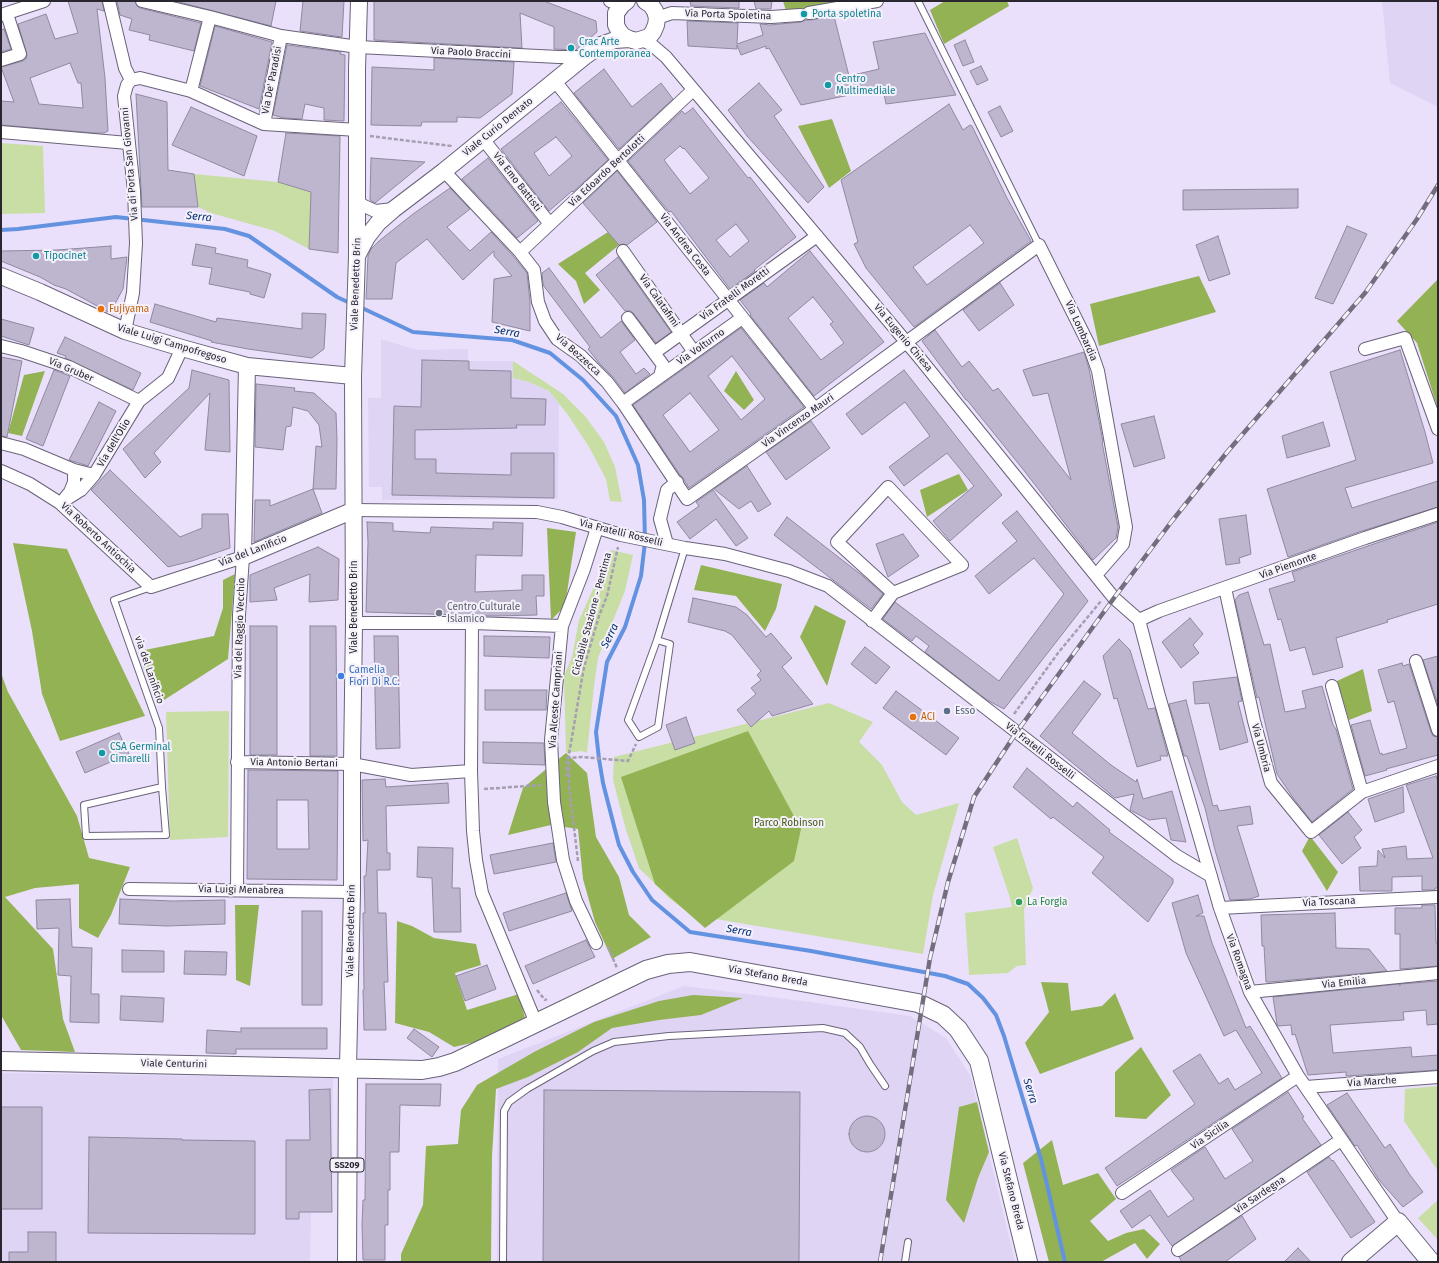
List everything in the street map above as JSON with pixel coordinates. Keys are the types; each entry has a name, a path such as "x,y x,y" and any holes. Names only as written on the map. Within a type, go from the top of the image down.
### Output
{"main road":[{"name":"Via Stefano Breda","path":"348,1067 422,1070 455,1062 646,970 668,964 690,962 918,1003 943,1015 958,1029 979,1061 1028,1262"},
{"name":"Viale Centurini","path":"1,1061 348,1067"},
{"name":"Viale Benedetto Brin","path":"347,1262 348,1067"},
{"path":"1351,1262 1398,1222"},
{"name":"Via Romagna","path":"1398,1222 1431,1262"}],"street":[{"path":"1,60 20,54 4,14 44,1"},
{"path":"109,1 125,68 131,80 140,78 191,91 264,124 362,133"},
{"name":"Via Paolo Braccini","path":"142,1 281,36 358,47 584,57"},
{"name":"Viale Benedetto Brin","path":"348,1067 352,892 354,623 353,376 357,256 357,189 362,133 358,47 359,1"},
{"name":"Via Porta Spoletina","path":"652,8 672,13 771,17 804,14 877,1"},
{"path":"619,6 616,25 619,31 636,40 649,37 653,32 652,8"},
{"name":"Viale Curio Dentato","path":"601,45 610,31 619,6"},
{"name":"Via Eugenio Chiesa","path":"652,8 658,38 666,57"},
{"path":"191,91 210,17"},
{"name":"Via De' Paradisi","path":"264,124 281,36"},
{"name":"Viale Curio Dentato","path":"357,256 367,237 378,223 584,57 601,45 615,40 636,40"},
{"name":"Via Eugenio Chiesa","path":"636,40 652,45 666,57 907,342 1114,598 1139,620"},
{"name":"Via di Porta San Giovanni","path":"125,331 133,293 136,244 134,191 124,96 126,85 131,80"},
{"name":"Via Andrea Costa","path":"555,81 815,409"},
{"name":"Via Edoardo Bertolotti","path":"520,252 694,90"},
{"path":"1,132 128,143"},
{"name":"Via Emo Battisti","path":"483,139 550,224"},
{"name":"Via Bezzecca","path":"444,171 520,252 534,270 538,302 545,321 557,339 581,356 624,403 687,499"},
{"name":"Viale Curio Dentato","path":"357,189 360,204 375,212 394,209"},
{"name":"Via Fratelli Moretti","path":"654,353 817,236"},
{"path":"907,342 1039,245"},
{"name":"Via Lombardia","path":"1039,245 1089,345 1098,371 1126,527 1123,544 1096,575"},
{"name":"Via Calatafimi","path":"623,251 694,352"},
{"name":"Viale Luigi Campofregoso","path":"1,276 125,331 182,348 247,366 353,376"},
{"name":"Via Volturno","path":"628,318 663,365 660,376"},
{"name":"Via Volturno","path":"624,403 742,318"},
{"path":"1365,349 1405,338 1438,429"},
{"name":"Via Vincenzo Mauri","path":"687,499 907,342"},
{"name":"Via Gruber","path":"1,346 21,350 69,367 139,401"},
{"name":"Via dell'Olio","path":"60,503 81,490 94,475 139,401 168,378 182,348"},
{"name":"Via del Raggio Vecchio","path":"237,890 239,615 243,556 247,366"},
{"path":"1,443 24,449 74,470 94,475"},
{"path":"60,503 70,492 74,482 74,470"},
{"name":"Via Roberto Antiochia","path":"1,471 30,484 60,503 151,587"},
{"path":"661,544 660,519 667,490 677,482"},
{"path":"872,620 892,593 962,565 888,487 837,542 892,593"},
{"name":"Via del Lanificio","path":"151,587 243,556 354,510"},
{"name":"Via Fratelli Rosselli","path":"354,510 537,512 562,517 621,535 661,544 725,554 789,572 828,586 1177,856 1211,876"},
{"name":"Via Piemonte","path":"1139,620 1159,611 1365,538 1438,514"},
{"name":"Via Alceste Campriani","path":"597,528 584,569 562,626 551,740 554,802 563,860 576,901 601,944"},
{"name":"Via Umbria","path":"1224,588 1254,721 1271,783 1311,832 1362,792 1438,766"},
{"name":"Via Romagna","path":"1139,620 1159,696 1220,908 1250,992 1298,1076 1398,1222"},
{"path":"354,623 472,623 562,626"},
{"path":"472,623 471,771 473,831 476,860 482,893 536,1023"},
{"path":"1416,661 1438,730"},
{"path":"1332,686 1362,792"},
{"name":"Via Antonio Bertani","path":"237,762 352,764 411,775 471,771"},
{"name":"Via Luigi Menabrea","path":"129,889 352,892"},
{"name":"Via Toscana","path":"1220,908 1438,897"},
{"name":"Via Emilia","path":"1250,992 1438,973"},
{"name":"Via Sicilia","path":"1122,1193 1298,1076"},
{"name":"Via Marche","path":"1306,1087 1438,1078"},
{"name":"Via Sardegna","path":"1178,1250 1341,1140"}],"lane":[{"path":"918,1 1029,222 1039,245"},
{"path":"657,640 670,644 658,727 639,737 628,720 657,640 685,548"},
{"name":"via del Lanificio","path":"151,587 114,600 159,728 166,835 86,836 84,805 162,787"},
{"path":"503,1262 504,1111 509,1102 527,1089 614,1042 669,1036 823,1028 845,1033 860,1047 885,1086"},
{"path":"905,1262 908,1242"}],"path":[{"path":"362,133 451,146 460,158"},
{"name":"Ciclabile Stazione - Pentima","path":"578,862 569,786 569,757 584,667 599,616 607,596 618,546 624,547"},
{"path":"1006,725 1058,653 1109,591"},
{"path":"472,790 553,784 567,775 567,758 569,757 628,761 639,737"},
{"path":"601,944 618,970"},
{"path":"524,993 535,988 545,1000 549,999"}],"shaded area":[{"path":"1382,1 1438,1 1438,107 1390,83"},
{"path":"381,339 417,350 468,349 468,361 513,361 513,378 529,382 549,391 559,404 558,499 382,500 382,487 369,487 368,398 381,398"},
{"path":"684,986 910,1016 946,1038 970,1075 1015,1262 497,1262 498,1059"},
{"path":"1,1073 333,1078 332,1212 311,1213 310,1262 1,1262"}],"green space":[{"path":"783,1 854,1 810,9 786,11"},
{"path":"945,1 1007,1 1009,6 944,44 930,10"},
{"path":"832,119 851,171 829,188 798,126"},
{"path":"1,143 43,146 45,213 1,214"},
{"path":"194,174 278,182 311,192 309,249 275,231 211,213 198,207"},
{"path":"608,232 619,245 585,273 600,290 584,304 576,281 558,264"},
{"path":"1199,276 1216,312 1099,346 1090,304"},
{"path":"1438,279 1438,409 1417,343 1397,321"},
{"path":"513,361 563,394 585,416 604,442 615,467 622,502 610,501 606,479 589,447 568,415 549,391 529,382 513,378"},
{"path":"45,371 22,436 8,433 24,375"},
{"path":"736,371 754,400 744,410 724,391"},
{"path":"959,474 968,490 927,517 920,490"},
{"path":"547,528 576,532 565,606 551,620"},
{"path":"13,543 67,549 145,716 60,741 42,694 32,631"},
{"path":"611,550 633,555 625,591 598,658 587,753 582,751 566,753 564,676 572,657 579,620"},
{"path":"701,565 782,584 776,609 765,631 736,596 694,590"},
{"path":"235,574 228,659 161,702 144,669 140,651 214,636 223,608 223,580"},
{"path":"815,605 846,621 827,686 800,637"},
{"path":"1363,669 1372,711 1349,720 1337,681"},
{"path":"1,673 8,692 77,816 89,858 130,867 111,915 98,938 79,928 79,884 35,888 5,897 53,949 63,1019 75,1052 21,1050 1,1015"},
{"name":"Parco Robinson","path":"829,703 873,722 859,742 882,765 902,802 916,815 959,803 933,895 923,954 692,915 670,899 639,868 626,830 613,780 614,757"},
{"path":"229,711 228,837 170,840 166,712"},
{"path":"748,731 801,829 794,861 705,928 655,884 621,777"},
{"path":"566,753 587,773 596,837 619,877 629,915 651,937 612,959 595,922 583,879 578,829 551,825 508,835 523,788"},
{"path":"1310,836 1338,872 1327,891 1302,851"},
{"name":"La Forgia","path":"1017,838 1033,888 1024,909 1026,965 1017,966 1008,973 969,975 965,913 1012,907 993,847"},
{"path":"235,905 259,905 250,986 236,980"},
{"path":"397,921 412,926 434,938 476,944 481,965 455,973 467,1010 519,994 528,1030 454,1047 429,1032 395,1023"},
{"path":"1041,982 1068,983 1071,1011 1102,1006 1115,993 1134,1039 1040,1074 1025,1043 1049,1012"},
{"path":"693,995 743,998 701,1015 612,1028 578,1052 528,1077 496,1089 492,1156 491,1262 401,1262 401,1254 423,1205 426,1146 458,1144 461,1110 477,1085 534,1052 594,1022 659,1001"},
{"path":"1141,1047 1171,1095 1146,1119 1115,1117 1115,1072"},
{"path":"1438,1086 1438,1171 1404,1121 1405,1089"},
{"path":"977,1102 989,1152 978,1178 964,1223 946,1200 959,1107"},
{"path":"1052,1140 1063,1185 1098,1173 1116,1199 1090,1221 1108,1241 1126,1233 1144,1229 1160,1244 1147,1259 1135,1243 1101,1262 1049,1262 1023,1163"},
{"path":"1438,1200 1438,1240 1418,1218"}],"building":[{"path":"68,1 102,1 104,11 97,9 105,78 108,131 104,133 95,133 1,125 1,101 14,102 1,67 23,61 26,59 27,55 18,24 46,14 55,39 78,33","holes":["70,63 78,83 81,83 83,108 39,104 30,78"]},
{"path":"117,1 135,1 137,6 140,8 201,23 194,51 149,40 150,35 129,30 132,19 120,15"},
{"path":"175,1 276,1 271,26"},
{"path":"303,1 344,1 342,37 300,31"},
{"path":"374,1 544,1 596,21 597,32 576,50 554,49 554,27 520,13 522,48 374,40"},
{"path":"690,1 739,1 739,8 691,6"},
{"path":"754,1 772,1 771,9 756,9"},
{"path":"834,16 849,76 879,69 873,42 925,33 956,95 886,104 883,88 801,105 769,48 766,49 766,46 741,55 737,45 737,49 688,46 687,21 738,23 737,44 763,35 760,24 770,25 801,22"},
{"path":"215,26 272,42 259,109 200,86"},
{"path":"4,29 11,49 1,52 1,30"},
{"path":"965,40 974,62 963,66 954,45"},
{"path":"287,45 341,52 340,54 345,55 344,121 324,120 324,108 305,104 302,119 284,118 273,115"},
{"path":"434,58 514,62 512,94 480,118 457,117 457,122 422,122 421,126 371,125 372,67 434,70"},
{"path":"981,66 988,80 977,85 970,71"},
{"path":"604,69 632,107 661,83 673,99 619,149 574,93"},
{"path":"759,83 782,110 774,116 824,187 808,203 747,136 728,110"},
{"path":"136,94 167,102 168,170 194,174 198,207 142,207"},
{"path":"561,102 608,160 573,192 572,191 549,211 501,149","holes":["556,137 572,156 549,176 534,153"]},
{"path":"949,104 963,130 970,125 972,126 1007,198 1031,241 914,327 866,268 854,244 858,242 841,180","holes":["970,225 984,243 927,285 913,267"]},
{"path":"1000,106 1013,131 1001,137 988,112"},
{"path":"191,107 257,136 244,176 172,145"},
{"path":"693,108 748,178 750,177 796,237 754,270 755,271 730,289 671,211 669,212 628,161 682,111 685,114","holes":["680,146 683,149 684,148 709,178 690,194 664,160","736,224 749,241 730,257 716,240"]},
{"path":"286,133 340,136 338,253 309,249 311,192 278,182"},
{"path":"371,158 425,162 375,203 370,200"},
{"path":"488,158 538,221 517,238 462,179"},
{"path":"617,171 657,222 627,245 619,245 583,203"},
{"path":"450,188 470,209 447,227 470,251 491,232 527,273 530,302 530,331 492,322 494,279 512,276 494,256 494,251 463,280 427,239 396,263 392,299 366,299 368,256 371,249 413,214"},
{"path":"1298,189 1298,208 1183,210 1183,190"},
{"path":"1347,226 1367,234 1333,304 1315,298"},
{"path":"1218,236 1230,274 1209,281 1196,245"},
{"path":"196,244 216,248 215,253 248,260 247,267 271,274 264,298 250,294 250,292 209,284 212,268 192,265"},
{"path":"111,246 111,259 127,257 123,289 110,313 66,289 1,261 1,251 57,250"},
{"path":"810,251 884,342 814,396 750,315 751,314 740,300 764,283 767,287","holes":["813,297 833,322 830,324 844,343 821,360 788,318"]},
{"path":"618,257 671,332 656,343 634,314 631,311 625,311 596,275"},
{"path":"549,268 601,338 621,321 635,340 620,352 636,374 644,368 650,374 625,393 588,349 590,347 543,285 542,273"},
{"path":"1000,283 1014,305 979,331 963,310"},
{"path":"155,304 216,322 217,318 302,329 302,313 326,314 324,349 312,358 211,342 212,341 150,322"},
{"path":"1,319 34,328 29,345 1,336"},
{"path":"741,328 804,407 689,488 633,405","holes":["732,356 765,399 741,420 708,376","690,393 719,430 690,452 663,415"]},
{"path":"935,330 962,367 969,361 993,391 998,388 1071,480 1048,393 1033,396 1023,370 1084,352 1089,369 1118,527 1116,538 1093,560 1026,473 966,400 922,341"},
{"path":"65,337 141,373 133,390 65,358 66,356 57,353"},
{"path":"1400,350 1433,463 1345,488 1352,508 1438,481 1438,507 1362,531 1288,557 1267,489 1356,460 1330,372"},
{"path":"1,357 22,361 7,437 1,436"},
{"path":"422,360 469,361 469,370 511,371 511,398 546,399 545,425 516,425 517,428 415,430 415,459 436,459 436,473 511,475 511,453 554,453 554,498 392,495 394,406 421,407"},
{"path":"54,370 70,376 43,446 26,439"},
{"path":"192,370 229,380 230,452 205,450 210,393 154,453 161,462 145,478 123,449 189,388"},
{"path":"904,370 1002,495 950,541 933,521 974,486 947,453 904,486 889,467 930,436 905,402 862,435 846,414"},
{"path":"256,384 295,388 294,391 314,393 336,413 336,489 313,489 316,446 322,447 319,425 308,411 293,407 291,426 286,427 283,450 255,447"},
{"path":"99,402 116,411 88,466 69,460"},
{"path":"1154,416 1165,458 1134,467 1121,424"},
{"path":"811,421 830,448 786,480 766,452"},
{"path":"1323,422 1330,446 1287,458 1282,436"},
{"path":"747,466 771,504 758,512 751,501 739,509 714,489"},
{"path":"110,470 180,537 202,528 202,514 228,514 230,548 192,561 168,567 91,490"},
{"path":"313,489 322,513 254,542 255,500 270,500 270,506"},
{"path":"713,490 748,538 736,546 716,519 690,539 677,522 699,506 696,502"},
{"path":"1017,511 1088,601 1004,709 987,700 925,652 929,646 916,636 912,641 883,619 895,602 999,681 1064,594 1034,558 989,594 975,576 1017,541 1002,523"},
{"path":"1246,515 1251,554 1239,558 1240,563 1226,565 1219,519"},
{"path":"787,517 864,577 883,594 871,609 774,535"},
{"path":"367,522 393,523 393,531 430,533 431,527 493,529 493,522 523,523 522,556 476,555 475,592 522,590 522,575 544,575 544,596 536,596 537,615 494,616 366,612 368,542"},
{"path":"1438,522 1438,604 1387,620 1388,622 1336,638 1343,667 1313,675 1305,647 1290,651 1281,619 1278,620 1269,589 1295,581 1292,572"},
{"path":"903,534 919,556 888,577 876,544"},
{"path":"318,547 339,559 338,600 309,602 310,574 274,588 277,600 250,602 250,575"},
{"path":"1248,592 1264,645 1270,644 1285,712 1306,708 1302,691 1322,686 1353,789 1312,822 1277,774 1259,697 1257,698 1235,600 1239,595"},
{"path":"693,598 736,607 747,615 766,637 771,633 792,658 782,667 813,704 772,716 769,711 751,727 737,710 756,694 751,688 761,680 757,675 761,671 732,635 725,631 688,622"},
{"path":"1190,618 1203,634 1193,645 1199,653 1181,668 1162,642"},
{"path":"250,626 277,626 277,755 250,755"},
{"path":"310,626 336,626 337,756 310,756"},
{"path":"374,636 398,636 400,748 376,749"},
{"path":"484,636 550,637 549,658 484,656"},
{"path":"1119,639 1130,650 1148,709 1155,708 1168,756 1160,756 1161,760 1137,767 1117,698 1114,699 1103,656"},
{"path":"865,647 890,667 876,684 851,664"},
{"path":"1438,656 1438,705 1423,660"},
{"path":"1402,663 1403,666 1409,664 1431,732 1433,736 1438,737 1438,755 1365,776 1351,725 1370,720 1380,754 1382,753 1382,755 1407,748 1394,701 1388,703 1378,670"},
{"path":"1237,677 1242,701 1238,702 1248,742 1220,750 1209,703 1195,704 1193,682"},
{"path":"1084,681 1101,694 1072,733 1111,765 1136,782 1137,779 1143,799 1172,791 1186,842 1171,840 1166,818 1149,820 1130,810 1134,794 1115,798 1040,736"},
{"path":"485,690 547,690 546,710 485,710"},
{"name":"ACI","path":"896,691 959,738 946,755 883,708"},
{"path":"1186,700 1213,806 1217,805 1219,811 1250,806 1253,824 1237,826 1259,896 1250,899 1230,900 1215,850 1205,808 1187,756 1184,756 1169,704"},
{"path":"686,717 695,743 675,750 666,725"},
{"name":"CSA Germinal Cimarelli","path":"119,733 129,754 85,773 76,752"},
{"path":"483,742 544,743 545,765 483,763"},
{"path":"1027,768 1073,807 1077,802 1110,830 1109,832 1173,879 1173,883 1148,922 1092,873 1104,857 1053,817 1051,819 1013,787"},
{"path":"248,770 338,771 337,880 247,879","holes":["277,800 308,800 309,849 277,849"]},
{"path":"1436,776 1438,782 1438,888 1435,888 1435,890 1422,890 1422,876 1392,877 1392,891 1360,891 1359,867 1377,866 1378,850 1385,858 1382,849 1406,846 1407,859 1433,858 1406,785"},
{"path":"385,779 386,787 448,783 449,803 386,806 387,853 390,853 390,870 377,870 378,913 386,913 388,982 384,982 386,1030 364,1030 363,913 365,913 364,876 366,876 368,840 363,841 362,780"},
{"path":"1403,787 1404,812 1375,822 1368,799"},
{"path":"1348,812 1362,830 1354,837 1361,848 1342,864 1319,835"},
{"path":"553,843 556,862 494,874 490,855"},
{"path":"418,847 453,848 452,888 460,888 461,932 434,932 432,878 417,877"},
{"path":"566,893 572,911 509,931 503,913"},
{"path":"1198,895 1203,913 1196,916 1204,916 1212,943 1246,1028 1250,1026 1282,1078 1117,1186 1105,1168 1195,1104 1173,1071 1200,1054 1219,1084 1228,1078 1235,1090 1262,1073 1236,1030 1224,1036 1186,953 1172,903"},
{"path":"70,899 72,947 92,948 91,994 99,994 99,1023 70,1022 71,976 58,975 59,928 37,929 36,900"},
{"path":"120,899 173,901 225,900 225,924 167,926 119,924"},
{"path":"1422,905 1435,905 1438,966 1400,969 1400,934 1395,934 1395,908 1422,908"},
{"path":"302,911 322,911 322,1005 302,1005"},
{"path":"1335,913 1336,948 1369,949 1387,971 1266,982 1264,946 1262,946 1261,915"},
{"path":"586,940 595,957 533,984 525,966"},
{"path":"122,950 164,951 164,972 122,972"},
{"path":"185,951 227,952 226,975 184,974"},
{"path":"487,965 496,989 465,1001 456,976"},
{"path":"1438,981 1438,1024 1427,1025 1426,1010 1403,1012 1404,1020 1330,1025 1333,1053 1411,1047 1412,1057 1438,1055 1438,1070 1346,1076 1346,1072 1308,1075 1295,1034 1292,1035 1291,1025 1278,1026 1277,1024 1273,997 1399,984 1400,986 1400,984"},
{"path":"121,996 164,998 163,1022 120,1020"},
{"path":"241,1028 327,1028 327,1049 236,1049 236,1054 206,1053 207,1030 241,1032"},
{"path":"414,1029 439,1047 432,1057 407,1038"},
{"path":"366,1084 441,1084 440,1106 400,1105 399,1152 390,1152 390,1190 388,1190 388,1225 385,1225 385,1260 363,1260 362,1225 363,1200 365,1200"},
{"path":"330,1089 332,1212 299,1212 299,1219 286,1219 286,1140 310,1140 309,1090"},
{"path":"544,1090 800,1092 799,1262 543,1262"},
{"path":"1288,1092 1304,1117 1302,1118 1321,1145 1172,1246 1150,1215 1132,1228 1120,1211 1150,1190 1168,1217 1194,1199 1171,1170 1205,1147 1225,1179 1253,1161 1232,1129"},
{"path":"1347,1093 1385,1148 1390,1144 1423,1192 1403,1207 1379,1180 1357,1145 1355,1146 1327,1105"},
{"path":"1,1107 42,1107 42,1209 1,1209"},
{"path":"867,1116 877,1119 882,1124 885,1134 882,1144 877,1149 867,1152 857,1149 852,1144 849,1134 852,1124 857,1119"},
{"path":"89,1137 255,1141 255,1234 88,1233"},
{"path":"1329,1157 1332,1161 1333,1160 1375,1222 1351,1238 1307,1172"},
{"path":"1242,1216 1256,1239 1225,1262 1182,1262 1179,1257"},
{"path":"28,1232 56,1232 56,1262 9,1262 9,1252 28,1252"},
{"path":"1298,1248 1311,1262 1284,1262"}],"waterway":[{"name":"Serra","path":"1,230 116,217 225,229 249,236 337,297 352,304"},
{"name":"Serra","path":"360,307 413,332 512,340 550,353 583,380 616,416 638,465 644,500 645,542 641,576 625,627 607,662 596,732 603,783 619,845 633,872 652,900 690,932 811,951 945,976 968,984 983,998 996,1015 1004,1036 1041,1159 1065,1262"}],"railway":[{"path":"880,1262 930,958 948,882 974,797 1016,733 1172,521 1228,451 1365,293 1417,219 1438,185"}],"place":[{"name":"Porta spoletina","path":"804,14"},
{"name":"Crac Arte Contemporanea","path":"571,48"},
{"name":"Centro Multimediale","path":"828,85"},
{"name":"Tipocinet","path":"36,256"},
{"name":"Fujiyama","path":"101,309"},
{"name":"Centro Culturale Islamico","path":"439,613"},
{"name":"Camelia Fiori Di R.C.","path":"341,676"},
{"name":"Esso","path":"947,711"},
{"name":"ACI","path":"913,717"},
{"name":"CSA Germinal Cimarelli","path":"102,753"},
{"name":"La Forgia","path":"1019,902"}]}
